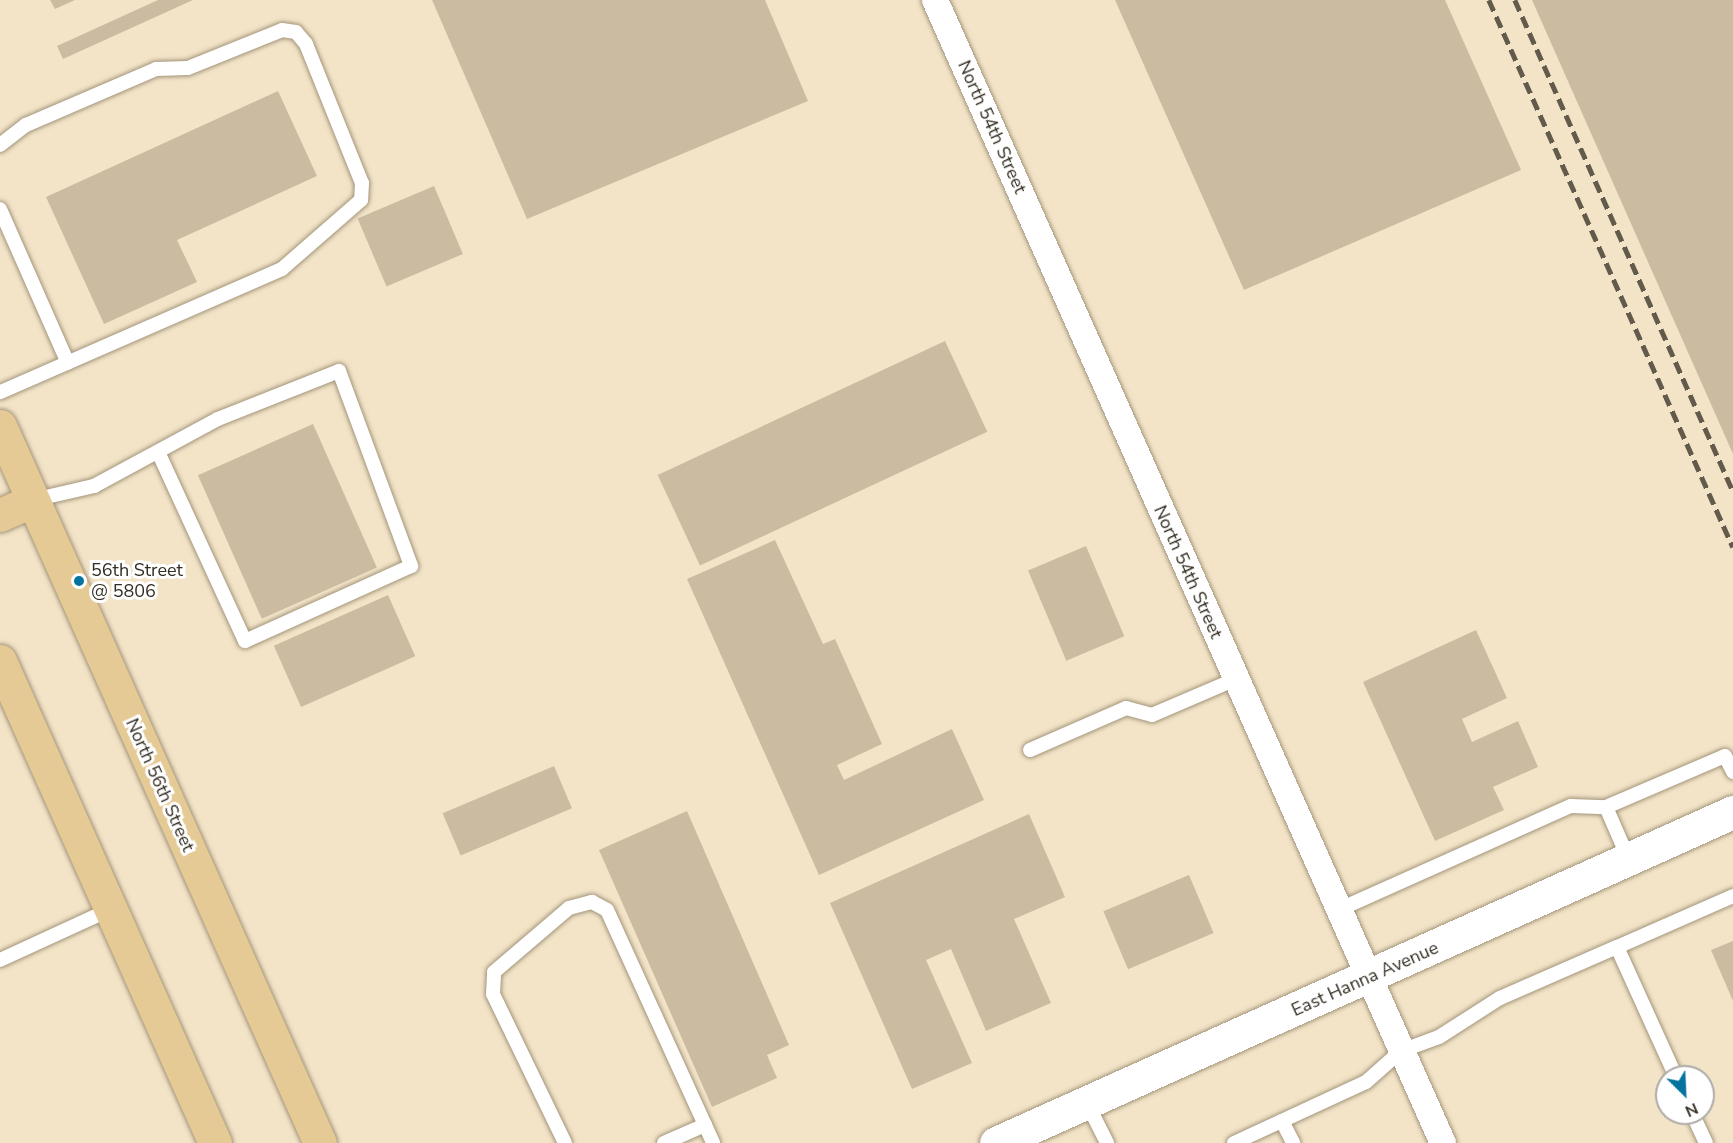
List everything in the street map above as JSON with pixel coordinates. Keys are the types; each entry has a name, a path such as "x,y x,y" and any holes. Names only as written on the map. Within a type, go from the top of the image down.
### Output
{"main road":[{"name":"North 56th Street","path":"0,426 320,1143"},
{"path":"0,515 33,500"},
{"path":"0,661 215,1143"}],"street":[{"name":"North 54th Street","path":"935,0 1443,1143"},
{"name":"East Hanna Avenue","path":"996,1143 1369,979 1733,812"}],"lane":[{"path":"0,145 26,125 156,69 188,68 282,30 296,32 306,44 362,183 361,200 282,269 0,392"},
{"path":"0,209 68,363"},
{"path":"33,500 94,486 219,419 339,371 411,566 245,641 158,452"},
{"path":"1030,750 1126,708 1152,715 1236,679"},
{"path":"1338,910 1571,806 1606,807 1725,756 1733,772"},
{"path":"1606,807 1629,860"},
{"path":"1234,1143 1366,1082 1401,1051 1439,1037 1500,998 1733,896"},
{"path":"565,1143 494,994 494,972 569,908 592,902 607,910 713,1143"},
{"path":"0,960 111,909"},
{"path":"1617,947 1671,1065"},
{"path":"1087,1103 1107,1143"},
{"path":"1282,1121 1293,1143"},
{"path":"664,1143 705,1125"},
{"path":"1698,1125 1706,1143"}],"building":[{"path":"50,0 75,0 55,9"},
{"path":"158,0 193,0 63,59 57,46"},
{"path":"432,0 765,0 808,101 527,219"},
{"path":"1115,0 1445,0 1521,170 1244,290"},
{"path":"1532,0 1733,0 1733,454"},
{"path":"278,91 317,176 177,240 197,282 104,324 46,197"},
{"path":"434,186 463,254 387,287 358,218"},
{"path":"945,341 987,432 700,566 658,475"},
{"path":"313,424 377,567 262,619 198,475"},
{"path":"775,540 823,644 835,639 882,744 837,765 844,780 952,729 984,800 819,875 687,579"},
{"path":"1086,546 1124,636 1066,661 1028,571"},
{"path":"388,595 415,656 301,707 274,646"},
{"path":"1476,630 1507,698 1462,719 1472,742 1518,721 1538,767 1493,787 1504,810 1435,841 1363,682"},
{"path":"554,766 572,808 461,856 443,813"},
{"path":"687,811 789,1045 767,1055 777,1078 712,1107 599,850"},
{"path":"1029,814 1065,897 1014,919 1051,1003 986,1031 951,949 926,960 972,1063 912,1089 830,903"},
{"path":"1189,875 1214,933 1128,969 1103,911"},
{"path":"1733,941 1733,1001 1711,950"}],"railway":[{"path":"1489,0 1733,547"},
{"path":"1515,0 1733,491"}],"place":[{"name":"56th Street @ 5806","path":"79,581"}]}
